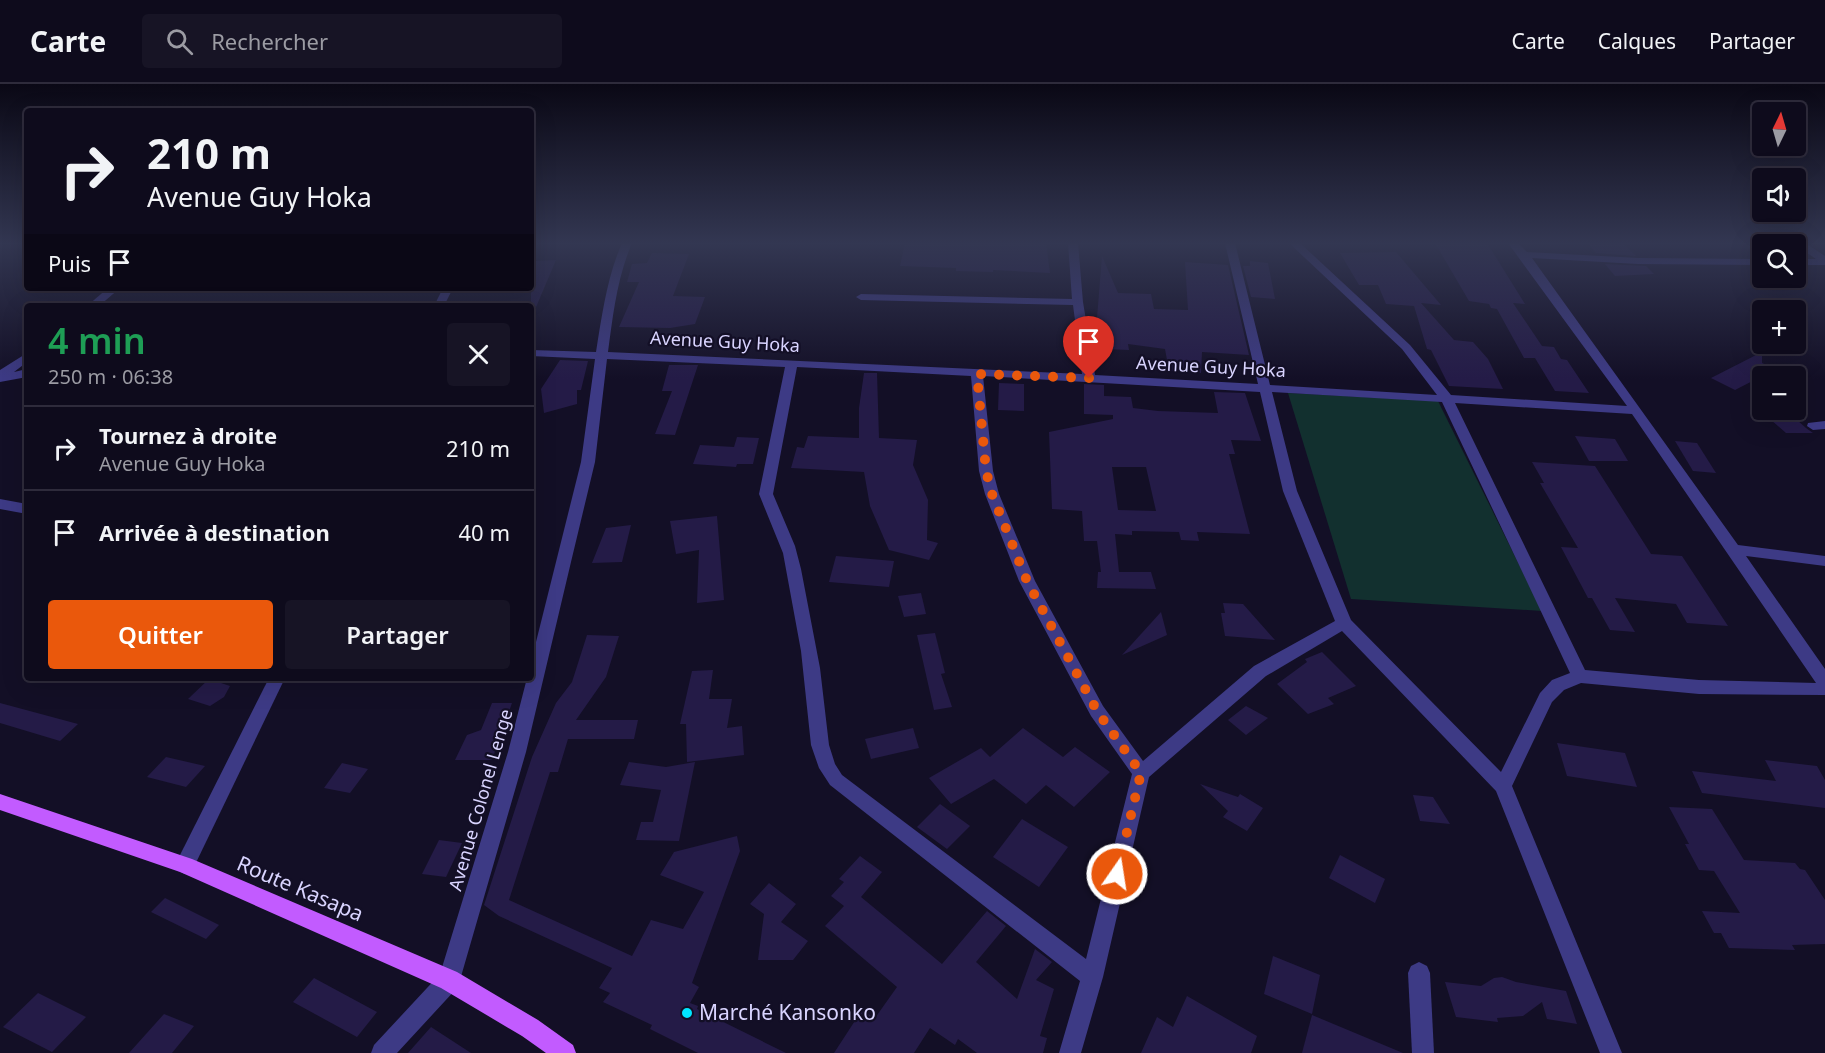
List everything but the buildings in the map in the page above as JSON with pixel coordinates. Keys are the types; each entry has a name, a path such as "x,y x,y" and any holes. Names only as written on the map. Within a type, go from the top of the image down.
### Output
{"main road":[{"name":"Route Kasapa","path":"0,802 185,865 449,980 530,1028 565,1053"}],"street":[{"name":"Avenue Colonel Lenge","path":"449,980 517,752 588,462 608,307 613,288"},
{"path":"1077,288 1089,378"},
{"path":"1239,288 1267,388 1290,491 1344,623 1503,786 1611,1053"},
{"path":"1343,288 1406,347 1447,399 1580,676"},
{"path":"1503,786 1546,698 1558,685 1580,676 1699,687 1815,690 1823,689 1825,686 1821,675 1734,550 1548,288"},
{"path":"96,303 111,291"},
{"path":"861,297 1078,302"},
{"name":"Avenue Guy Hoka","path":"534,353 1089,378 1636,410"},
{"path":"0,377 24,359"},
{"path":"792,363 766,494 771,514 790,551 814,685 819,746 824,764 836,780 1092,977"},
{"path":"0,377 24,373"},
{"path":"977,374 986,471 992,494 1027,581 1097,711 1141,773"},
{"path":"0,504 24,508"},
{"path":"1734,550 1825,561"},
{"path":"1070,1053 1092,977 1141,773 1260,671 1344,623"},
{"path":"185,865 276,681"},
{"path":"1419,973 1423,1053"},
{"path":"382,1053 449,980"}],"green space":[{"path":"1288,393 1438,401 1542,611 1351,599"}],"place":[{"name":"Marché Kansonko","path":"687,1013"}],"route":[{"path":"1089,378 977,374 986,471 992,494 1027,581 1097,711 1141,773 1117,874"}]}
